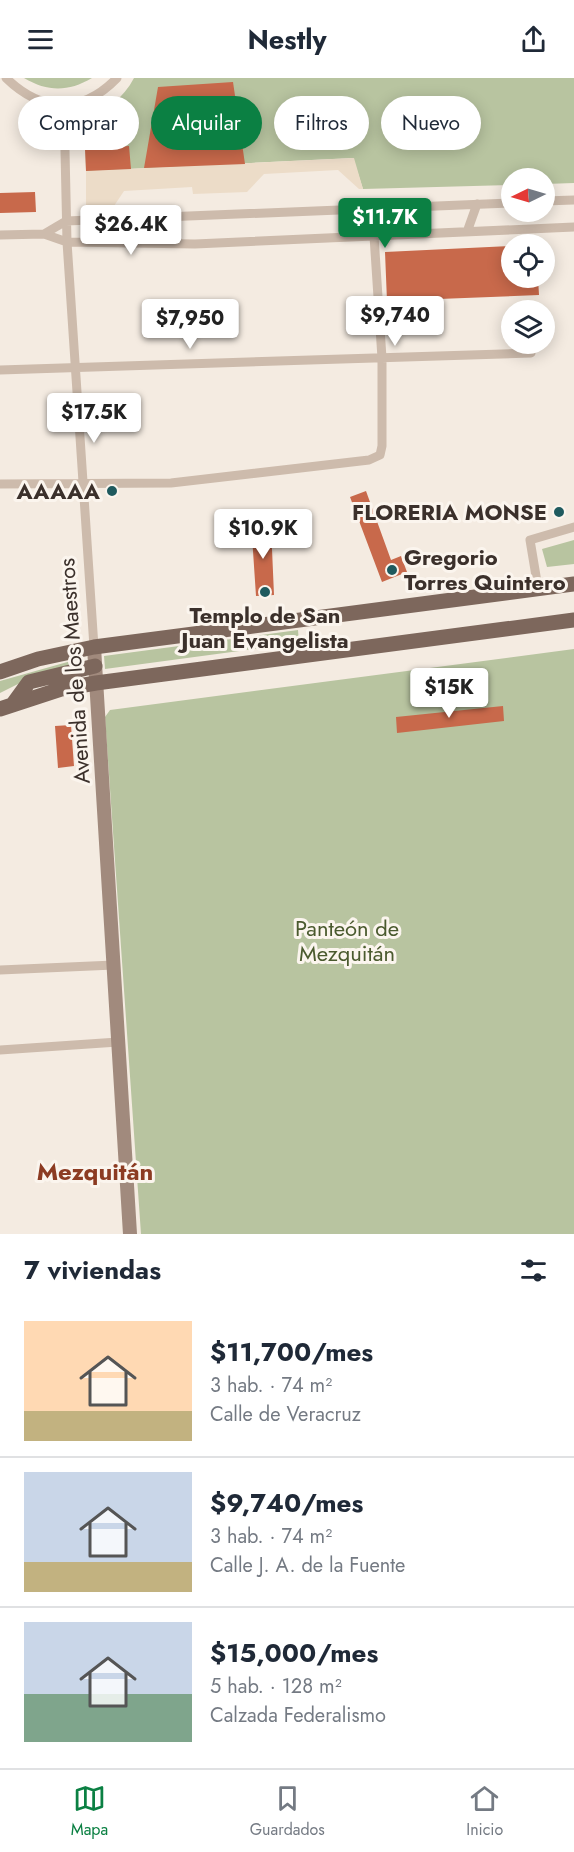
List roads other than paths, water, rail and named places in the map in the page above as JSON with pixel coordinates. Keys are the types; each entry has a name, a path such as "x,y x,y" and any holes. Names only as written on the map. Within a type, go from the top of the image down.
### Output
{"main road":[{"path":"0,672 38,660 94,647 574,584"},
{"path":"7,706 61,689 96,683 574,620"},
{"path":"7,706 29,682 95,666"}],"street":[{"path":"6,78 27,96"},
{"path":"94,96 104,91 117,78"},
{"name":"Avenida de los Maestros","path":"65,150 67,242 130,1234"},
{"path":"555,201 574,200"},
{"path":"44,234 66,221 501,203"},
{"path":"467,232 477,204"},
{"path":"410,234 417,206"},
{"path":"0,235 44,234 67,242 195,244 574,227"},
{"path":"0,484 171,483 369,460 380,455 382,446 382,358 374,236"},
{"path":"0,370 501,354"},
{"path":"538,588 530,540 574,527"},
{"path":"0,970 114,965"},
{"path":"0,1050 118,1042"}],"place":[{"name":"AAAAA","path":"112,491"},
{"name":"FLORERIA MONSE","path":"559,512"},
{"name":"Gregorio Torres Quintero","path":"392,570"},
{"name":"Templo de San Juan Evangelista","path":"265,592"}],"district":[{"name":"Mezquitán","path":"95,1172"}],"park label":[{"name":"Panteón de Mezquitán","path":"347,940"}]}
